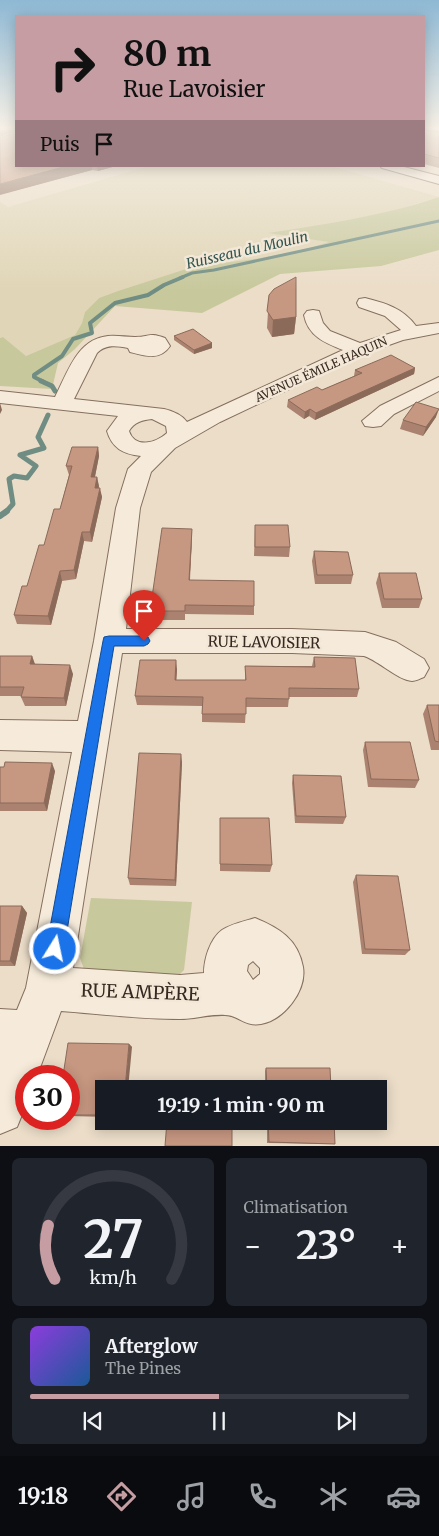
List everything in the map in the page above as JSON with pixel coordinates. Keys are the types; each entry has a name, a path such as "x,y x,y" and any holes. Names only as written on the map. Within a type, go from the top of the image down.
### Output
{"street":[{"path":"365,303 390,310 401,318 411,332"},
{"path":"313,315 313,321 322,334 362,350"},
{"name":"AVENUE ÉMILE HAQUIN","path":"170,442 188,430 234,408 386,339 411,332 439,328"},
{"path":"64,404 89,350 94,344 104,341 138,343"},
{"path":"373,421 387,410 439,383"},
{"path":"0,396 158,414 172,418 179,428 170,442 147,449 127,449 64,404"},
{"name":"AVENUE ÉMILE HAQUIN","path":"158,414 234,408"},
{"path":"0,1110 15,1033 48,988 93,737 128,508 127,449 118,430 126,420 133,416 158,414"},
{"path":"127,449 170,442"},
{"name":"RUE LAVOISIER","path":"109,641 292,641 365,644 384,651 413,668"},
{"path":"0,735 93,737"},
{"name":"RUE AMPÈRE","path":"48,988 180,997 232,992"}],"shaded area":[{"path":"92,182 388,182 439,197 389,212 336,223 270,233 331,242 299,251 192,267 99,298 85,312 82,323 75,335 26,356 3,337 0,338 0,202 8,207"}],"green space":[{"path":"439,197 439,250 381,266 280,274 202,313 115,306 75,349 58,363 52,389 0,386 0,338 3,337 26,356 75,335 82,323 85,312 99,298 192,267 299,251 329,242 268,233 376,214"},
{"path":"91,898 192,902 184,970 174,976 85,972 80,958"}],"building":[{"path":"296,277 296,317 273,320 267,311 269,295 274,289"},
{"path":"193,329 212,343 194,350 174,336"},
{"path":"391,355 415,368 316,413 310,409 305,412 288,400 317,387 322,390 362,373 355,370"},
{"path":"416,402 439,409 426,427 403,420"},
{"path":"72,447 98,447 91,477 97,477 95,488 100,488 90,532 82,532 74,570 60,571 48,616 14,615 22,586 27,586 39,545 44,545 54,509 60,509 72,466 66,466"},
{"path":"255,525 288,525 290,547 255,547"},
{"path":"162,528 192,529 189,580 254,581 254,606 185,605 185,611 150,611"},
{"path":"314,551 348,552 353,575 317,575"},
{"path":"379,573 416,573 422,599 384,599"},
{"path":"0,656 32,656 30,664 70,665 64,698 21,697 24,687 0,687"},
{"path":"314,657 355,658 359,689 289,688 289,699 246,698 246,714 202,714 203,697 135,696 140,660 176,660 175,680 246,680 245,666 315,667"},
{"path":"427,705 439,705 439,742 435,741"},
{"path":"365,742 410,742 419,780 371,779"},
{"path":"139,753 181,754 175,880 128,878"},
{"path":"5,762 52,763 44,803 0,803 0,767 4,767"},
{"path":"293,775 341,776 346,817 296,816"},
{"path":"220,818 269,818 272,865 220,864"},
{"path":"356,875 398,876 410,950 365,949"},
{"path":"0,906 22,906 10,961 0,961"},
{"path":"68,1043 129,1044 126,1080 95,1080 95,1115 80,1115 80,1065 65,1065"},
{"path":"266,1068 330,1068 331,1080 267,1080"},
{"path":"166,1130 232,1130 232,1146 165,1146"},
{"path":"268,1130 334,1130 335,1144 269,1142"}],"waterway":[{"name":"Ruisseau du Moulin","path":"180,278 192,273 214,270 439,221"},
{"name":"Ruisseau du Moulin","path":"44,382 34,377 34,375 62,356 73,339 92,333 90,323 115,303 148,295 164,285 183,277"},
{"name":"Ruisseau du Moulin","path":"41,381 52,386 55,391"},
{"name":"Ruisseau du Moulin","path":"6,511 13,504 9,479 14,476 27,478 36,466 20,455 44,448 38,437 48,415"},
{"name":"Ruisseau du Moulin","path":"0,516 6,511"}],"route":[{"path":"55,949 109,641 144,641"}]}
